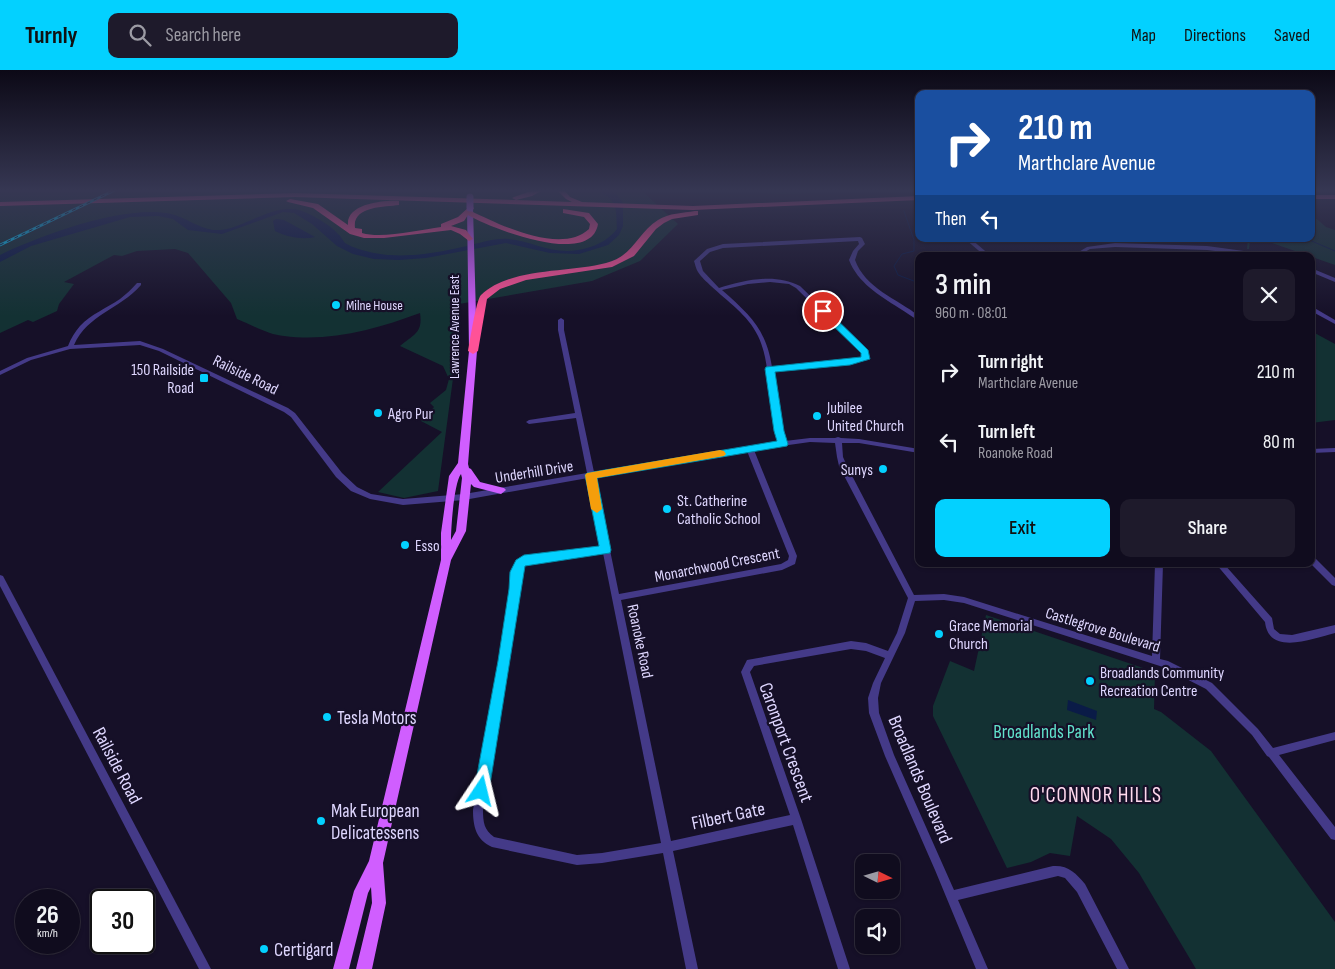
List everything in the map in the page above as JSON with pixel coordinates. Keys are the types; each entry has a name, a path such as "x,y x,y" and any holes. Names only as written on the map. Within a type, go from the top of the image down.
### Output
{"highway":[{"path":"353,232 364,236 418,232"},
{"path":"361,232 371,235 399,232"},
{"path":"462,232 469,239"},
{"path":"520,232 555,242 582,238 589,232"},
{"path":"473,351 483,298 497,287 525,278 609,265 631,254 649,232"}],"main road":[{"name":"Lawrence Avenue East","path":"446,560 461,531 467,478 463,464 473,351 469,232"},
{"name":"Lawrence Avenue East","path":"341,969 361,891 376,863 446,560 446,534 454,476 463,464"},
{"path":"463,464 477,484 501,490"},
{"name":"Lawrence Avenue East","path":"364,969 378,903 376,863"}],"street":[{"path":"783,444 779,431 770,369 762,338 755,326 704,276 697,265 697,261 707,250 723,246 862,240 852,260 857,273 870,285 915,317"},
{"path":"972,242 983,252"},
{"path":"1082,252 1089,248 1105,245 1207,248 1236,252"},
{"path":"1207,248 1209,252"},
{"path":"1315,272 1335,280"},
{"path":"718,290 748,282 790,281 865,352 866,356 866,359 850,362 770,369"},
{"path":"70,347 76,334 84,324 129,294 139,284"},
{"path":"1315,310 1335,322"},
{"name":"Roanoke Road","path":"561,320 561,330 605,550 692,969"},
{"name":"Railside Road","path":"0,373 29,359 70,347 130,343 149,345 293,415 339,475 354,489 370,496 402,502 450,499"},
{"path":"529,422 578,415"},
{"path":"838,439 843,466 912,598"},
{"name":"Underhill Drive","path":"450,499 783,444 838,439 915,450"},
{"name":"Monarchwood Crescent","path":"616,598 782,567 792,562 792,556 750,449"},
{"path":"1315,451 1335,450"},
{"name":"Filbert Gate","path":"605,550 524,560 518,567 503,670 478,810 483,837 492,842 577,860 620,855 796,819"},
{"path":"1315,563 1335,582"},
{"path":"1156,662 1159,567"},
{"path":"1223,567 1269,621 1270,630 1278,638 1292,639 1335,629"},
{"name":"Railside Road","path":"0,578 205,969"},
{"name":"Broadlands Boulevard","path":"912,598 908,616 874,692 874,713 890,756 982,969"},
{"name":"Castlegrove Boulevard","path":"912,598 954,598 1176,668 1209,686 1242,718 1335,835"},
{"name":"Caronport Crescent","path":"844,969 796,819 746,678 746,668 754,662 851,645 866,647 890,656"},
{"path":"1270,753 1335,736"},
{"path":"952,896 1053,871 1064,871 1074,878 1081,888 1123,969"}],"green space":[{"path":"0,232 670,232 640,261 592,281 459,304 458,341 438,491 404,498 378,492 442,432 421,421 434,407 430,403 446,390 449,379 443,366 400,346 419,329 420,313 370,329 336,336 302,337 272,334 237,319 231,303 188,253 175,249 137,251 122,256 114,255 64,282 74,284 59,304 57,311 33,322 28,320 0,333"},
{"path":"1315,232 1335,232 1335,265 1315,258 1315,252 1298,252 1266,242 1315,242"},
{"path":"1315,333 1335,344 1335,420 1315,422"},
{"name":"Broadlands Park","path":"986,615 1155,672 1154,709 1161,712 1211,751 1335,922 1335,969 1196,969 1139,873 1111,839 1077,816 1070,856 1050,853 1031,862 1007,868 933,716 933,706 950,661 974,671"}],"water":[{"path":"57,232 79,232 31,246 0,262 0,255"},
{"path":"205,232 228,232 222,234"},
{"path":"277,232 306,232 315,237 305,238 284,235"},
{"path":"321,232 337,232 348,245 385,255 432,253 503,239 517,240 560,251 569,251 589,248 609,237 614,232 620,232 608,245 579,254 550,253 506,243 426,258 399,260 374,259 353,254 337,246"},
{"path":"1068,700 1097,711 1096,720 1067,710"}],"waterway":[{"path":"911,232 914,240 914,251 902,254 894,266 898,275 915,281"},
{"path":"1314,242 1335,251"}],"railway":[{"path":"0,245 27,232"}],"slow traffic":[{"path":"597,509 591,475 720,454"}],"place":[{"name":"Milne House","path":"336,305"},
{"name":"150 Railside Road","path":"204,378"},
{"name":"Agro Pur","path":"378,413"},
{"name":"Jubilee United Church","path":"817,416"},
{"name":"Sunys","path":"883,469"},
{"name":"St. Catherine Catholic School","path":"667,509"},
{"name":"Esso","path":"405,545"},
{"name":"Grace Memorial Church","path":"939,634"},
{"name":"Broadlands Community Recreation Centre","path":"1090,681"},
{"name":"Tesla Motors","path":"327,717"},
{"name":"Mak European Delicatessens","path":"321,821"},
{"name":"Certigard","path":"264,949"}],"district":[{"name":"O'CONNOR HILLS","path":"1096,795"}],"route":[{"path":"481,791 516,589 516,572 520,563 524,560 605,550 591,475 783,444 779,431 770,369 866,359 865,352 823,311"}]}
